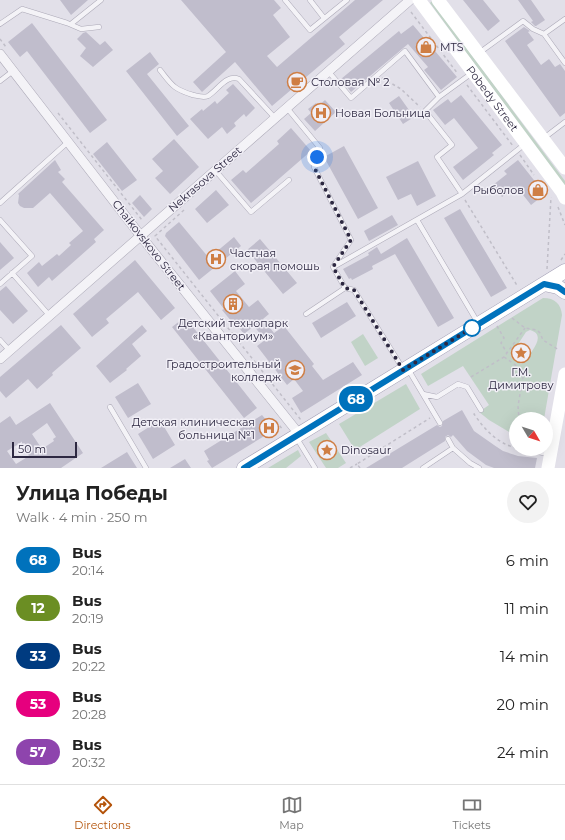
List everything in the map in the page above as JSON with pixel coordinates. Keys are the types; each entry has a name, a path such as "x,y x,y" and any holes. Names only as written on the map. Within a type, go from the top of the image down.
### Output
{"main road":[{"name":"Pobedy Street","path":"419,0 468,76 559,201"},
{"name":"Pobedy Street","path":"438,0 565,168"},
{"path":"244,468 479,324 546,277 565,271"},
{"path":"546,277 565,292"},
{"path":"553,438 565,374"},
{"path":"548,468 550,456"}],"street":[{"name":"Nekrasova Street","path":"0,359 410,0"},
{"name":"Chaikovskovo Street","path":"0,54 297,436"}],"lane":[{"path":"71,24 101,0"},
{"path":"285,0 310,30 347,0"},
{"path":"310,0 324,18"},
{"path":"0,24 22,9 71,24 81,29 99,27"},
{"path":"544,34 565,19"},
{"path":"479,53 523,21 532,29 544,34 565,63"},
{"path":"328,71 351,98 405,51 439,97"},
{"path":"160,70 176,89 201,97 209,95 230,78 235,77 239,79 275,118"},
{"path":"0,81 13,71"},
{"path":"462,194 437,157 452,145 425,111 439,97 468,76"},
{"path":"287,108 320,148 314,167 351,240 333,267"},
{"path":"543,139 565,122"},
{"path":"0,203 68,142"},
{"path":"333,267 462,194 521,147"},
{"path":"215,170 251,212 289,180"},
{"path":"0,220 32,256 0,284"},
{"path":"417,220 479,324"},
{"path":"333,267 345,288"},
{"path":"12,273 49,315"},
{"path":"306,314 345,288 354,290 423,394 440,423"},
{"path":"0,340 9,350"},
{"path":"423,394 437,397 458,384 466,387 481,410"},
{"path":"110,407 146,468"},
{"path":"297,436 316,468"},
{"path":"448,439 454,448 470,463 479,468"},
{"path":"423,468 454,448"}],"path":[{"path":"411,12 468,76 521,147 538,180"},
{"path":"0,39 10,52"},
{"path":"377,76 401,89 425,111"},
{"path":"54,108 142,220"},
{"path":"462,194 519,289"},
{"path":"546,277 551,197 559,201 565,225"},
{"path":"508,315 525,328 536,330 540,333 543,340 559,350"},
{"path":"495,323 504,338 501,343 507,353"},
{"path":"471,377 504,357 525,328"},
{"path":"504,357 524,371 518,406 518,412"},
{"path":"481,410 474,414 484,428 509,446"},
{"path":"350,468 435,415"},
{"path":"357,464 360,468"}],"green space":[{"path":"432,1 565,181 565,188 430,3"},
{"path":"543,298 554,300 559,305 562,315 545,412 509,412 509,432 479,412 489,405 463,366 428,386 421,374","holes":["530,330 535,332 538,336 536,344 524,362 521,364 511,357 526,332"]},
{"path":"363,334 378,358 365,366 351,342"},
{"path":"406,384 420,409 355,450 339,424"},
{"path":"326,433 346,463 338,468 326,468 309,442"},
{"path":"298,450 301,456 286,468 268,468"}],"building":[{"path":"60,0 88,0 71,15"},
{"path":"181,0 274,0 281,8 273,15 290,37 267,56 277,67 355,0 383,0 339,37 345,44 272,106 235,62 202,92 193,82 226,52"},
{"path":"463,0 483,0 500,21 488,31"},
{"path":"518,0 531,0 545,20 535,26"},
{"path":"32,23 107,120 90,133 27,51 20,57 8,42"},
{"path":"413,25 457,77 441,90 424,70 428,67 408,44 351,92 341,79 399,31 401,34"},
{"path":"524,27 530,31 528,32 534,40 527,45 541,65 549,59 555,67 560,64 565,71 565,113 560,117 505,41"},
{"path":"86,32 100,45 105,41 113,50 93,67 80,56 86,48 77,39"},
{"path":"150,52 159,64 147,74 189,126 177,136 126,71"},
{"path":"233,84 255,108 246,117 244,114 234,123 236,126 227,134 222,127 208,139 190,119 215,101 217,104 229,93 226,90"},
{"path":"461,95 502,145 492,153 494,155 463,180 453,167 478,148 454,118 445,125 433,110 448,99 451,103"},
{"path":"399,96 414,117 403,124 389,103"},
{"path":"325,100 336,112 315,131 304,119 311,113 308,109 316,103 318,106"},
{"path":"291,128 311,151 251,203 231,180 243,170 246,173 279,144 277,141"},
{"path":"174,139 199,167 170,194 155,178 163,171 152,159"},
{"path":"107,142 137,180 122,191 93,154"},
{"path":"344,146 378,208 358,219 324,157"},
{"path":"55,160 61,170 58,172 65,179 62,182 104,230 94,239 96,242 52,281 49,277 38,287 27,273 39,262 42,266 57,254 59,256 71,245 69,243 83,231 50,193 33,208 24,208 18,203 18,194"},
{"path":"518,160 545,194 531,205 516,186 502,197 493,185 507,174 504,171"},
{"path":"418,161 436,196 417,206 411,194 398,200 386,177"},
{"path":"216,190 229,205 207,223 195,209"},
{"path":"140,195 152,209 144,217 132,203"},
{"path":"460,209 507,288 491,297 444,218"},
{"path":"392,215 398,225 369,241 364,231"},
{"path":"179,222 209,258 234,237 241,246 199,280 165,236 166,233"},
{"path":"407,238 454,318 438,327 395,254 372,266 373,269 352,280 351,278 349,279 343,269 369,255 368,253 377,247 381,254"},
{"path":"260,239 297,283 283,294 247,250"},
{"path":"0,242 14,258 0,270"},
{"path":"135,260 175,308 161,320 138,292 106,319 109,323 92,337 73,314"},
{"name":"Градостроительный колледж","path":"235,271 245,284 236,291 249,307 258,300 269,314 263,319 274,333 284,326 314,364 312,366 323,380 353,362 362,375 301,413 292,398 303,391 294,379 287,385 257,346 265,340 254,326 244,334 233,320 232,322 222,310 224,309 210,291"},
{"path":"6,286 28,311 13,324 0,310 0,291"},
{"path":"347,302 356,316 321,338 312,323"},
{"path":"185,317 257,408 244,418 172,327"},
{"path":"61,325 81,348 52,373 53,375 37,389 28,379 6,398 0,391 0,377"},
{"path":"142,325 147,331 132,344 141,356 126,369 127,370 110,383 96,366"},
{"path":"138,383 151,404 128,418 115,397"},
{"path":"50,403 83,453 61,468 0,468 0,423 10,416 16,425","holes":["47,423 56,437 53,439 54,441 42,449 32,434","20,443 29,456 16,464 7,451"]},
{"path":"462,410 474,431 503,451 509,453 509,456 537,458 535,468 494,468 486,465 467,451 453,435 451,437 448,435 445,437 445,441 402,468 366,468 437,425 440,427 442,426 443,421"},
{"path":"262,415 273,428 271,432 212,468 207,461 209,460 204,451"},
{"path":"160,420 175,445 153,459 138,434"},
{"path":"127,452 137,468 101,468"},
{"path":"185,459 191,468 170,468"}],"bus line":[{"name":"68","path":"244,468 544,284 558,287 565,292"}],"place":[{"name":"MTS","path":"426,47"},
{"name":"Столовая № 2","path":"297,82"},
{"name":"Новая Больница","path":"321,113"},
{"name":"Рыболов","path":"538,190"},
{"name":"Частная скорая помошь","path":"216,259"},
{"name":"Детский технопарк «Кванториум»","path":"233,304"},
{"name":"Г.М. Димитрову","path":"521,353"},
{"name":"Градостроительный колледж","path":"295,370"},
{"name":"Детская клиническая больница №1","path":"269,428"},
{"name":"Dinosaur","path":"327,450"}],"route":[{"path":"317,157 314,167 351,240 333,267 345,288 354,290 403,370 472,328"}]}
